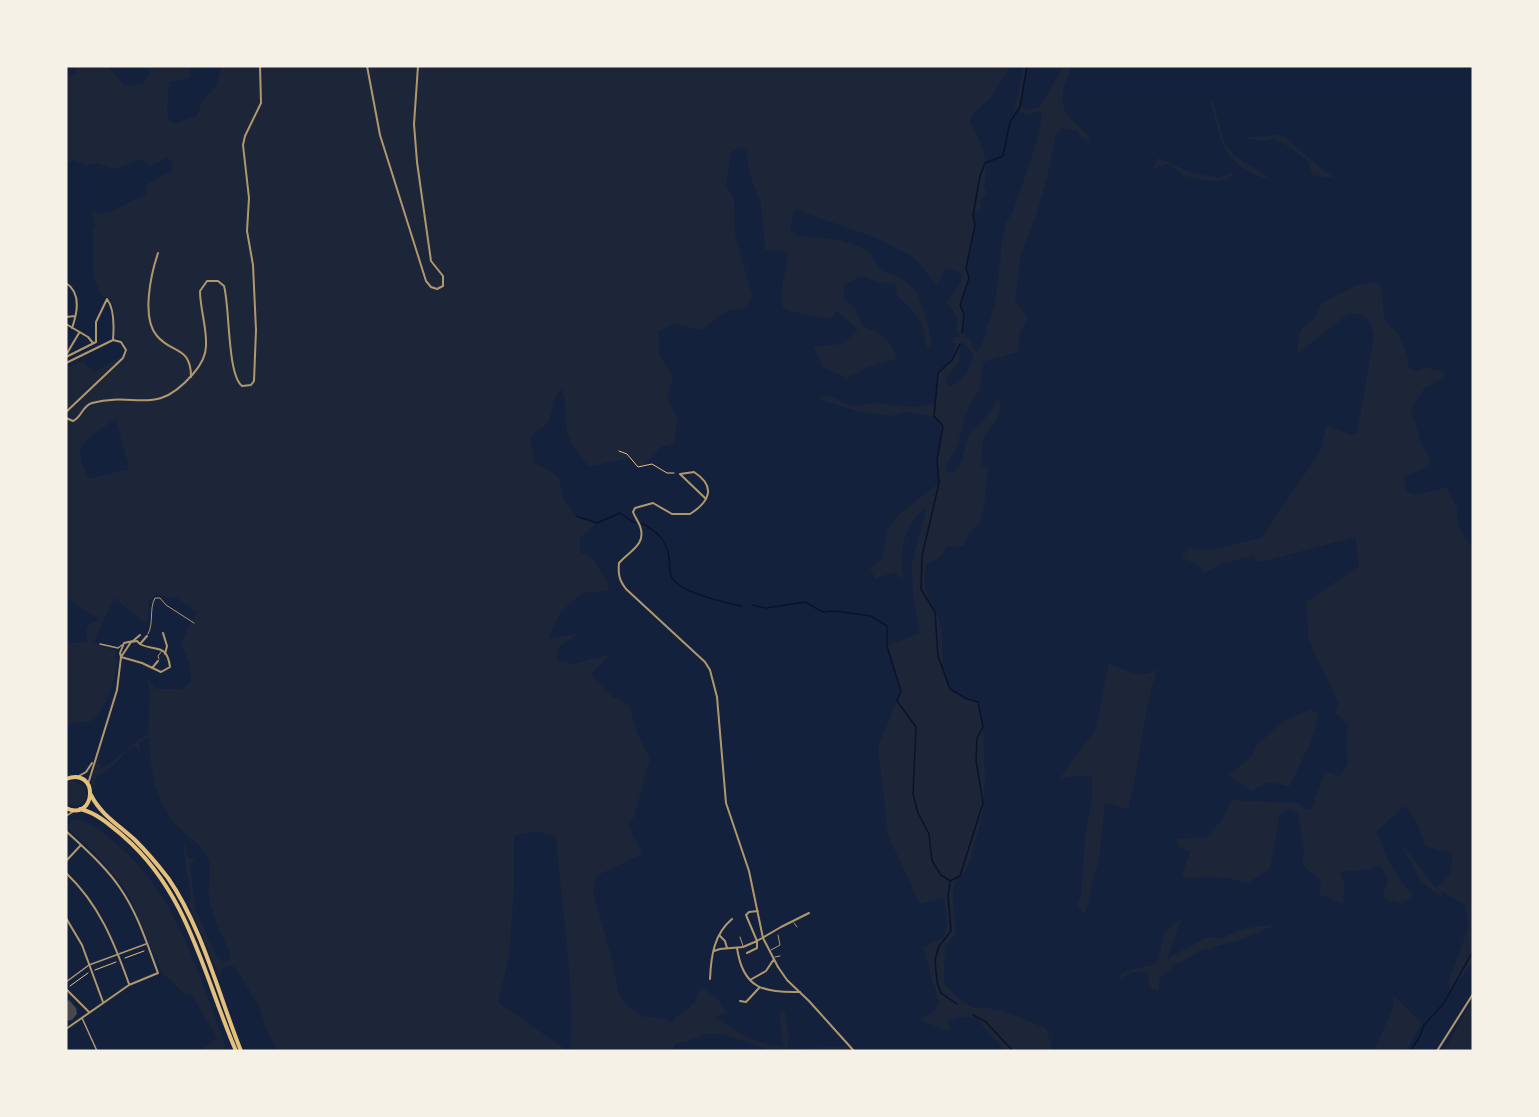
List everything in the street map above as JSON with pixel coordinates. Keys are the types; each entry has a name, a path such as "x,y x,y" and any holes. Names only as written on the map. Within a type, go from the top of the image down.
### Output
{"highway":[{"path":"67,778 77,777 88,784 91,795 102,812 136,842 170,881 198,937 241,1051"},
{"path":"66,808 74,811 80,809 88,804 91,795"},
{"path":"80,809 94,814 132,844 169,889 192,934 236,1051"}],"street":[{"path":"66,418 73,422 86,406 94,403 112,400 158,399 179,389 200,365 206,352 200,291 207,281 218,281 224,286 237,382 242,386 250,385 254,381 256,330 253,265 247,231 249,198 243,145 261,103 261,66"},
{"path":"367,66 380,135 389,168 426,281 431,287 438,289 443,286 444,280 431,261 416,152 414,124 418,66"},
{"path":"158,253 151,280 148,314 151,326 160,339 186,357 190,364 191,377"},
{"path":"66,284 71,286 78,303 72,328"},
{"path":"66,356 94,344 97,339 96,322 107,299 114,326 113,340"},
{"path":"66,317 76,316"},
{"path":"66,324 88,337 94,344"},
{"path":"66,356 79,333"},
{"path":"66,363 113,340 121,342 126,354 66,412"},
{"path":"680,474 694,472 701,476 705,480 709,494 707,500 690,514 672,514 653,503 639,505 633,512 640,526 641,539 634,551 619,563 620,581 705,662 710,670 717,697 726,803 749,871 763,938 787,980 854,1051"},
{"path":"680,474 707,500"},
{"path":"163,633 167,646 164,652"},
{"path":"120,655 140,635"},
{"path":"140,644 147,636"},
{"path":"100,644 118,648 133,641 149,648 156,647 164,652 169,663 168,669 161,672 120,655"},
{"path":"88,784 117,690 123,645"},
{"path":"118,648 120,655"},
{"path":"152,668 158,661"},
{"path":"77,777 90,767 97,756"},
{"path":"66,816 74,811"},
{"path":"66,831 108,872 121,889 136,915 158,973 129,985 66,1029"},
{"path":"66,861 81,845"},
{"path":"66,873 99,912 129,985"},
{"path":"747,953 757,948 757,941 746,915 758,911"},
{"path":"714,951 737,948 757,941 809,914"},
{"path":"66,918 78,937 103,1002"},
{"path":"710,979 711,960 718,935 732,919"},
{"path":"718,935 725,941 727,948"},
{"path":"66,982 89,965 147,944"},
{"path":"737,948 745,973 759,988 771,992 800,992"},
{"path":"750,980 766,971 774,959"},
{"path":"740,1001 746,1002 759,988"},
{"path":"66,989 89,1012"},
{"path":"1437,1051 1473,994"},
{"path":"82,1017 97,1051"}],"lane":[{"path":"147,636 151,629 155,597 160,598 194,623"},
{"path":"158,661 158,656 164,652"},
{"path":"792,922 797,927"},
{"path":"770,951 780,945 778,935"},
{"path":"740,937 743,946"},
{"path":"774,959 780,956"}],"path":[{"path":"619,451 627,454 638,467 652,464 667,473 680,474"},
{"path":"66,989 91,971 149,949"}],"shaded area":[{"path":"76,66 107,66 125,86 143,83 150,71 145,66 190,66 189,78 169,82 167,111 170,122 177,123 197,116 202,101 216,86 222,66 1008,66 1008,71 989,99 971,116 970,123 979,138 984,154 986,170 984,187 987,193 980,201 981,209 973,215 975,225 966,268 969,278 960,305 964,314 962,333 970,340 976,352 982,344 995,303 1006,223 1026,175 1041,123 1042,112 1028,115 1014,108 1024,66 1027,68 1020,106 1028,110 1040,107 1063,66 1070,66 1071,70 1063,91 1063,104 1069,117 1091,141 1081,138 1077,131 1062,128 1056,135 1047,179 1021,254 1015,300 1028,318 1020,332 1018,352 983,362 980,389 968,408 957,446 946,466 947,472 956,470 961,462 969,434 984,419 999,398 999,412 982,445 981,466 988,468 980,522 969,533 964,546 946,547 942,556 927,564 925,575 927,591 941,627 946,681 955,692 978,702 983,727 985,781 982,818 967,869 955,881 953,895 956,934 945,946 944,984 958,998 973,1008 990,1008 1046,1028 1053,1051 1004,1051 977,1018 960,1017 948,1021 950,1031 919,1020 934,1012 939,1001 923,947 944,937 947,925 944,898 920,904 888,835 878,747 901,691 887,646 920,633 913,596 912,562 927,507 912,522 904,540 903,581 895,572 875,579 870,568 881,559 888,529 899,514 939,483 937,460 943,426 934,416 904,412 892,416 860,412 819,399 830,395 854,405 875,403 914,407 935,402 938,373 952,360 955,343 950,343 955,337 961,337 956,328 958,319 947,302 961,282 962,273 945,268 937,286 915,258 879,239 794,209 790,229 796,236 835,240 863,248 872,253 878,266 883,270 910,285 922,304 932,343 927,351 924,332 919,320 916,314 897,296 895,283 885,284 861,276 844,285 844,298 855,308 863,327 885,338 897,359 868,367 847,378 822,367 813,346 842,344 858,330 837,311 829,319 800,314 783,308 781,292 787,254 765,250 761,203 750,175 746,150 738,148 731,153 726,186 734,199 735,235 752,294 746,307 723,313 702,330 673,324 659,331 659,354 673,378 667,398 678,419 674,443 661,447 642,468 628,458 589,467 569,438 561,389 554,400 549,422 530,437 535,463 558,476 564,499 576,516 597,523 580,538 580,552 592,558 609,584 607,591 582,593 561,612 548,639 581,633 559,646 557,660 573,664 611,654 591,674 613,698 618,698 629,705 638,735 650,759 634,817 628,824 642,854 596,876 593,892 619,995 641,1016 665,1019 672,1023 676,1017 695,1003 701,987 718,999 726,1012 716,1017 747,1037 783,1046 779,1016 782,1010 785,1010 789,1037 787,1049 845,1046 852,1051 770,1051 723,1034 706,1034 675,1044 672,1051 570,1051 571,997 556,836 536,831 514,836 514,888 509,957 498,1002 568,1051 278,1051 266,1030 260,1008 235,967 227,966 222,969 220,977 187,901 191,901 184,841 189,859 195,859 190,865 195,908 217,958 224,962 230,960 230,954 210,905 209,860 201,848 170,818 164,807 155,785 149,737 139,743 140,753 135,746 126,751 116,763 95,778 95,787 92,784 100,753 100,769 148,734 150,692 147,677 156,689 181,689 191,683 190,667 181,642 197,612 175,597 170,599 162,595 155,595 149,601 147,624 114,598 94,641 117,652 114,658 117,661 114,678 109,693 103,707 92,721 68,724 66,722 66,643 87,643 86,627 98,619 66,598 66,368 83,361 94,372 128,352 122,338 115,338 112,300 101,295 93,275 93,229 95,228 92,211 100,213 114,211 145,196 147,184 172,171 172,164 168,157 150,166 142,159 114,169 97,163 85,165 75,160 66,163 66,73 69,76 77,73","holes":["964,343 973,354 971,364 959,381 951,386 947,385 946,378 959,362 960,344","116,420 129,469 89,479 81,458 81,447 95,433"]},
{"path":"1213,101 1225,145 1235,156 1272,180 1260,177 1243,168 1228,153 1216,125 1211,103"},
{"path":"1283,135 1320,168 1337,179 1312,175 1308,161 1274,139 1263,141 1242,137"},
{"path":"1158,158 1193,173 1218,178 1236,171 1227,180 1211,181 1184,176 1168,164 1152,169"},
{"path":"1372,282 1379,284 1386,322 1401,339 1409,368 1417,371 1427,367 1445,372 1442,378 1424,389 1411,409 1422,446 1430,458 1429,466 1403,477 1407,492 1414,495 1447,487 1457,509 1458,525 1473,550 1473,963 1451,990 1448,983 1468,928 1465,905 1441,891 1441,897 1420,881 1401,844 1436,888 1450,874 1451,853 1425,846 1417,823 1405,806 1376,832 1396,873 1413,895 1402,904 1387,900 1383,895 1388,880 1380,865 1364,870 1340,872 1345,887 1343,904 1319,894 1321,880 1302,862 1304,850 1298,814 1291,810 1280,813 1270,869 1247,883 1217,877 1187,879 1182,875 1190,852 1179,847 1177,839 1206,837 1221,821 1231,800 1298,803 1307,810 1312,809 1324,773 1331,772 1339,777 1348,763 1346,749 1348,724 1335,713 1338,703 1308,638 1306,602 1359,566 1355,537 1261,562 1256,561 1254,556 1221,564 1204,573 1197,564 1181,558 1189,548 1209,550 1262,538 1320,452 1327,425 1351,435 1357,434 1374,334 1367,317 1356,314 1345,316 1297,354 1300,332 1316,317 1322,303 1360,284"},
{"path":"1107,663 1138,674 1157,669 1128,809 1105,803 1099,859 1085,914 1077,905 1081,894 1085,836 1092,798 1092,775 1060,778 1095,730 1108,668"},
{"path":"1311,710 1318,716 1311,742 1289,787 1269,783 1251,791 1228,775 1251,757 1256,745 1287,719"},
{"path":"72,781 84,785 86,792 85,800 77,806 66,804 66,783"},
{"path":"74,819 91,824 104,833 135,862 154,885 184,937 227,1051 199,1051 217,1038 191,994 186,996 163,975 127,891 99,857 66,827"},
{"path":"1182,917 1167,959 1207,937 1221,938 1246,928 1277,924 1241,940 1200,951 1175,965 1159,979 1159,991 1150,989 1147,972 1133,972 1120,979 1121,974 1158,963 1164,933"},
{"path":"1393,995 1422,1023 1406,1051 1374,1051 1393,1007"},
{"path":"1473,999 1473,1051 1444,1051"}],"building":[{"path":"69,1000 76,1008 77,1014 72,1020 66,1021 66,1002"}],"waterway":[{"path":"962,333 964,314 960,305 969,278 966,268 975,225 973,216 980,176 985,163 1003,156 1010,122 1020,107 1027,66"},
{"path":"950,881 960,876 983,803 976,760 977,738 983,727 978,702 967,699 950,689 938,656 935,612 921,589 922,556 939,483 937,460 943,426 934,416 938,373 952,360 960,344"},
{"path":"576,516 597,523 620,513 635,523"},
{"path":"642,523 664,541 668,552 670,574 675,582 703,596 742,606"},
{"path":"752,605 766,608 805,602 823,612 835,611 871,616 887,626 887,646 901,691 897,701 916,727 913,794 918,813 929,834 932,861 941,875 949,880"},
{"path":"950,882 948,896 951,931 939,946 935,960 937,982 941,993 957,1004"},
{"path":"1410,1051 1424,1025 1444,1003 1473,951"},
{"path":"973,1015 986,1022 1013,1051"}]}
